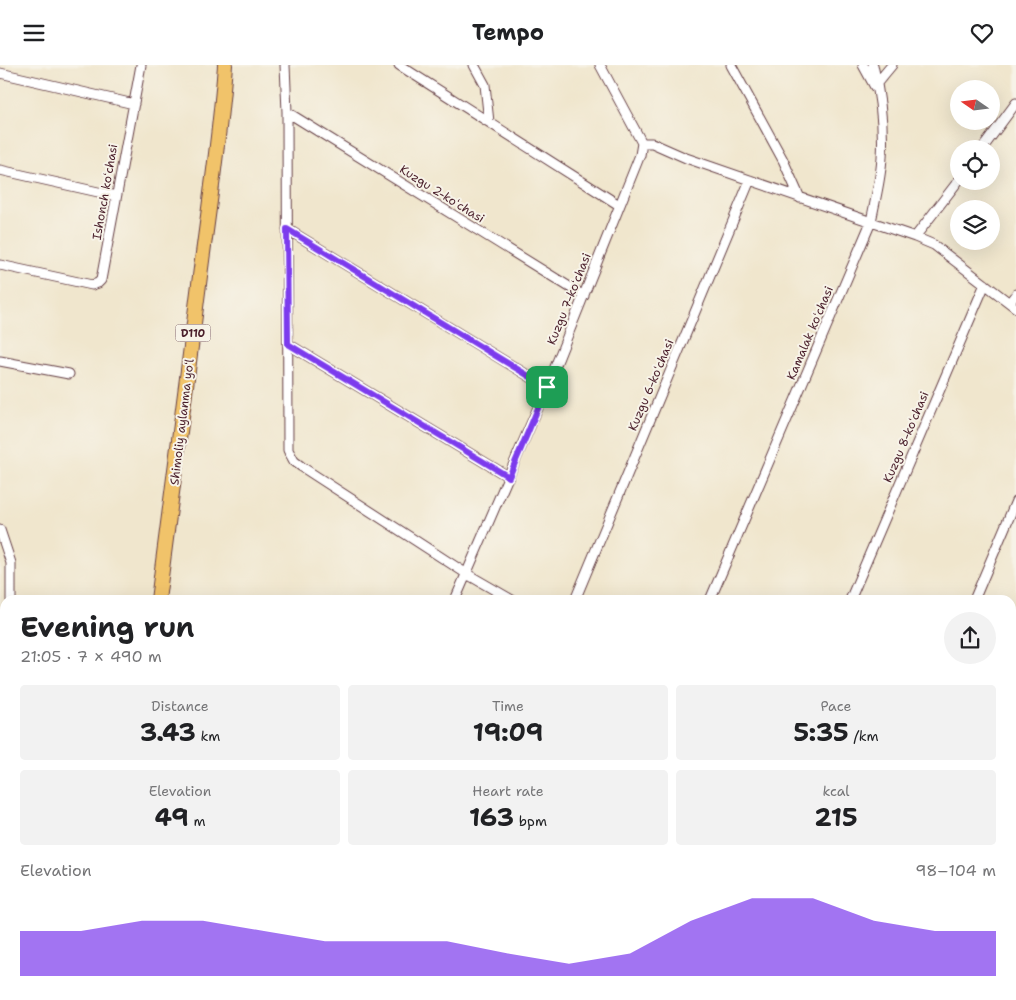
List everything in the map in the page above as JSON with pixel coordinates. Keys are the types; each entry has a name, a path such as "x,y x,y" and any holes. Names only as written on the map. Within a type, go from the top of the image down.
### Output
{"main road":[{"name":"Shimoliy aylanma yoʻl","path":"159,595 190,361 225,65"}],"street":[{"name":"Ishonch koʻchasi","path":"0,265 92,285 102,280 141,65"},
{"path":"284,65 287,112 288,450 294,461 504,595"},
{"path":"400,65 619,205"},
{"path":"474,65 485,85 489,123"},
{"path":"600,65 642,143 652,143 686,158 915,237 934,245 1013,305 1016,294"},
{"path":"732,65 783,160 800,198"},
{"path":"863,65 880,96"},
{"name":"Kamalak koʻchasi","path":"712,595 871,222 882,158 883,129 878,83 873,65"},
{"path":"878,83 892,65"},
{"path":"0,73 134,104"},
{"path":"989,140 1016,103"},
{"name":"Kuzgu 2-koʻchasi","path":"287,112 584,296"},
{"name":"Kuzgu 7-koʻchasi","path":"457,595 547,387 640,155 642,143"},
{"path":"0,170 116,196"},
{"name":"Kuzgu 6-koʻchasi","path":"577,595 750,180"},
{"path":"915,237 951,190"},
{"path":"287,229 547,387"},
{"name":"Kuzgu 8-koʻchasi","path":"852,595 985,284"},
{"path":"288,344 509,477"},
{"path":"0,361 69,374"},
{"path":"976,595 1016,501"},
{"path":"0,530 11,563 11,595"}],"route":[{"path":"287,229 339,260 547,387 509,477 288,344 287,229"}]}
